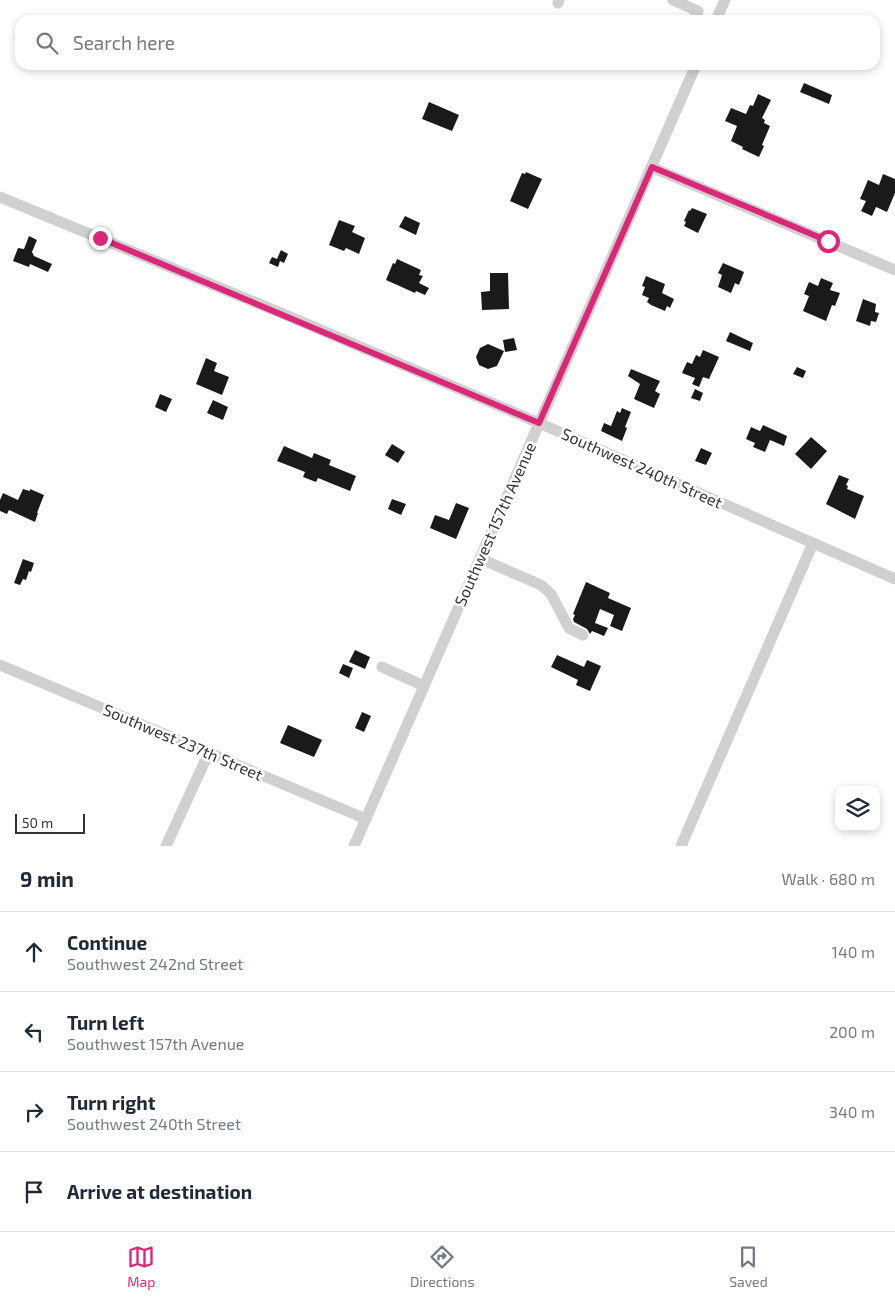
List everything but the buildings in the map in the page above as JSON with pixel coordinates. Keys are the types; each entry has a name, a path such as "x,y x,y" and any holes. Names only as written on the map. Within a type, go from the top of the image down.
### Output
{"street":[{"path":"672,0 698,11 696,15"},
{"path":"718,15 725,0"},
{"name":"Southwest 157th Avenue","path":"354,846 481,559 693,70"},
{"path":"652,167 895,270"},
{"name":"Southwest 240th Street","path":"0,197 539,423 895,579"},
{"path":"681,846 813,544"},
{"path":"481,559 541,585 551,594 569,628 583,635"},
{"name":"Southwest 237th Street","path":"0,665 366,819"},
{"path":"382,667 424,686"},
{"path":"166,846 204,762 211,754"}],"route":[{"path":"100,238 539,423 652,167 828,241"}]}
